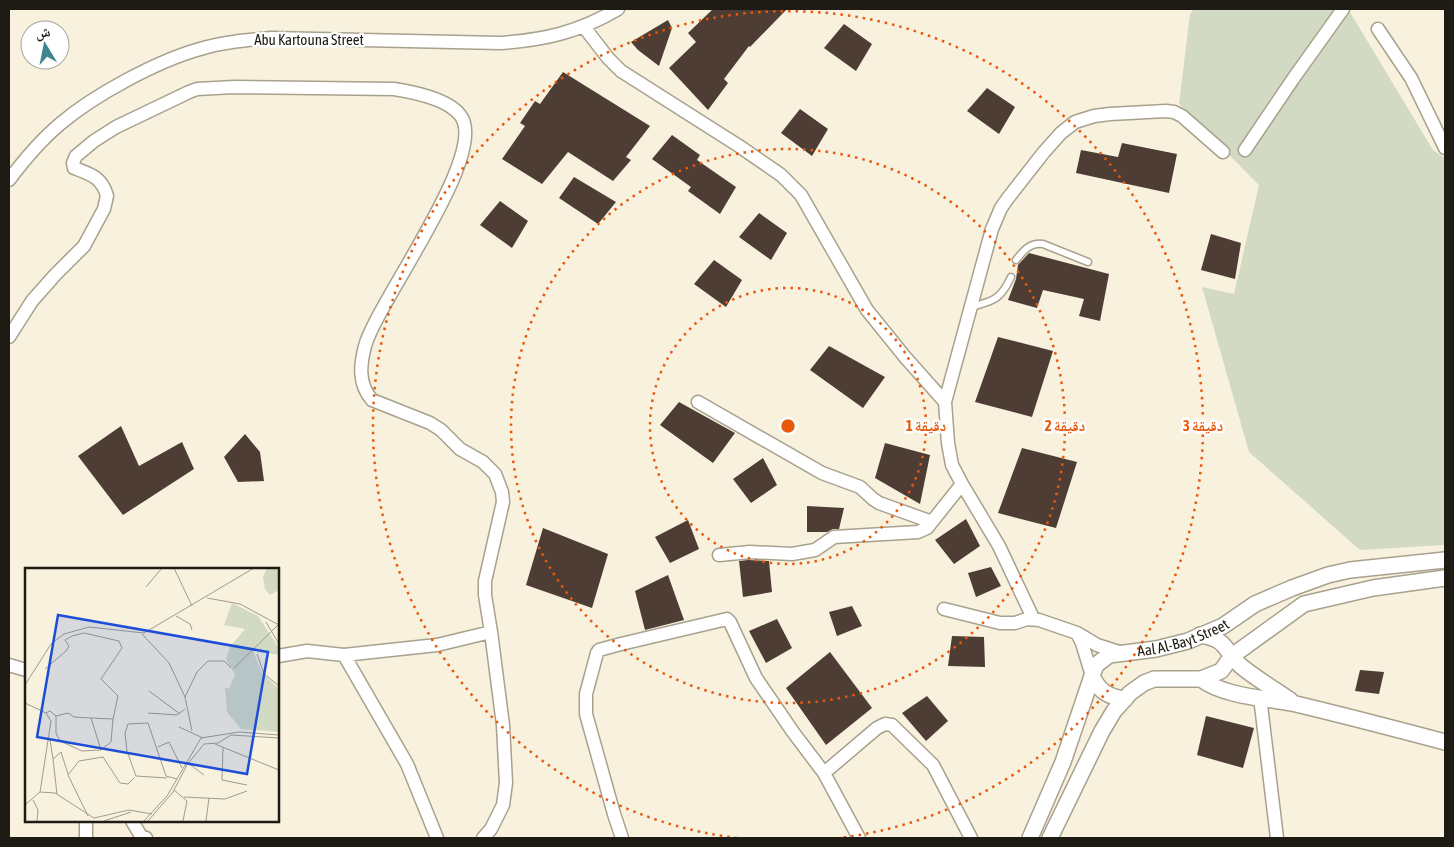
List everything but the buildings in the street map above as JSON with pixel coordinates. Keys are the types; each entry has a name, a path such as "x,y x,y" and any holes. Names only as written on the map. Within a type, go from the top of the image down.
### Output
{"street":[{"name":"Abu Kartouna Street","path":"9,180 20,165 60,124 88,104 145,70 200,49 271,38 500,43 543,38 584,27 618,9"},
{"path":"1245,150 1343,9"},
{"path":"584,27 608,58 621,71 739,146 782,176 794,187 801,195 867,310 945,402"},
{"path":"1378,29 1412,78 1445,148"},
{"path":"9,337 32,301 84,246 92,233 104,209 107,196 98,178 74,168 73,163 76,156 94,141 116,127 197,89 234,86 394,90 425,97 455,109 462,116 466,135 457,168 442,203 378,318 366,344 362,363 362,379 364,388 372,400 430,423 441,430 460,449 483,462 495,474 502,492 503,502 485,581 485,595 492,632 503,725 506,783 503,805 491,830 483,838"},
{"path":"1033,618 1000,546 962,484 949,456 945,402 992,229 1001,208 1044,152 1061,132 1075,122 1110,114 1174,112 1189,121 1223,152"},
{"path":"698,402 822,473 860,487 879,503 932,522"},
{"path":"719,555 750,552 792,554 815,550 834,537 918,532 924,530 932,522 962,484"},
{"name":"Aal Al-Bayt Street","path":"1030,838 1063,762 1096,665 1102,659 1119,652 1172,646 1223,626 1256,604 1328,575 1350,570 1445,560"},
{"path":"1050,838 1102,731 1114,711 1124,699 1144,683 1154,679 1201,679 1221,671 1232,656 1304,604 1373,588 1445,578"},
{"path":"944,609 1000,623 1016,623 1033,618 1077,633 1097,645 1119,652"},
{"path":"622,838 587,723 585,706 596,653 603,649 728,620 756,678 824,773 859,838"},
{"path":"279,656 307,651 344,655 436,645 492,632"},
{"path":"1077,633 1096,686 1114,698 1124,699"},
{"path":"1200,635 1220,641 1227,647 1239,664 1256,678 1298,705"},
{"path":"344,655 407,764 437,838"},
{"path":"9,665 25,670"},
{"path":"1201,679 1218,689 1298,705 1445,742"},
{"path":"1260,697 1277,838"},
{"path":"824,773 876,728 885,724 892,725 933,765 971,838"},
{"path":"86,822 86,838"},
{"path":"86,822 92,838"},
{"path":"133,822 141,836 146,838"}],"lane":[{"path":"1016,260 1024,250 1036,243 1088,262"},
{"path":"970,307 992,302 1006,289 1011,277"}],"green space":[{"path":"1194,9 1348,9 1433,150 1445,158 1445,545 1360,550 1249,452 1202,287 1234,294 1259,185 1179,104 1190,14"}]}
